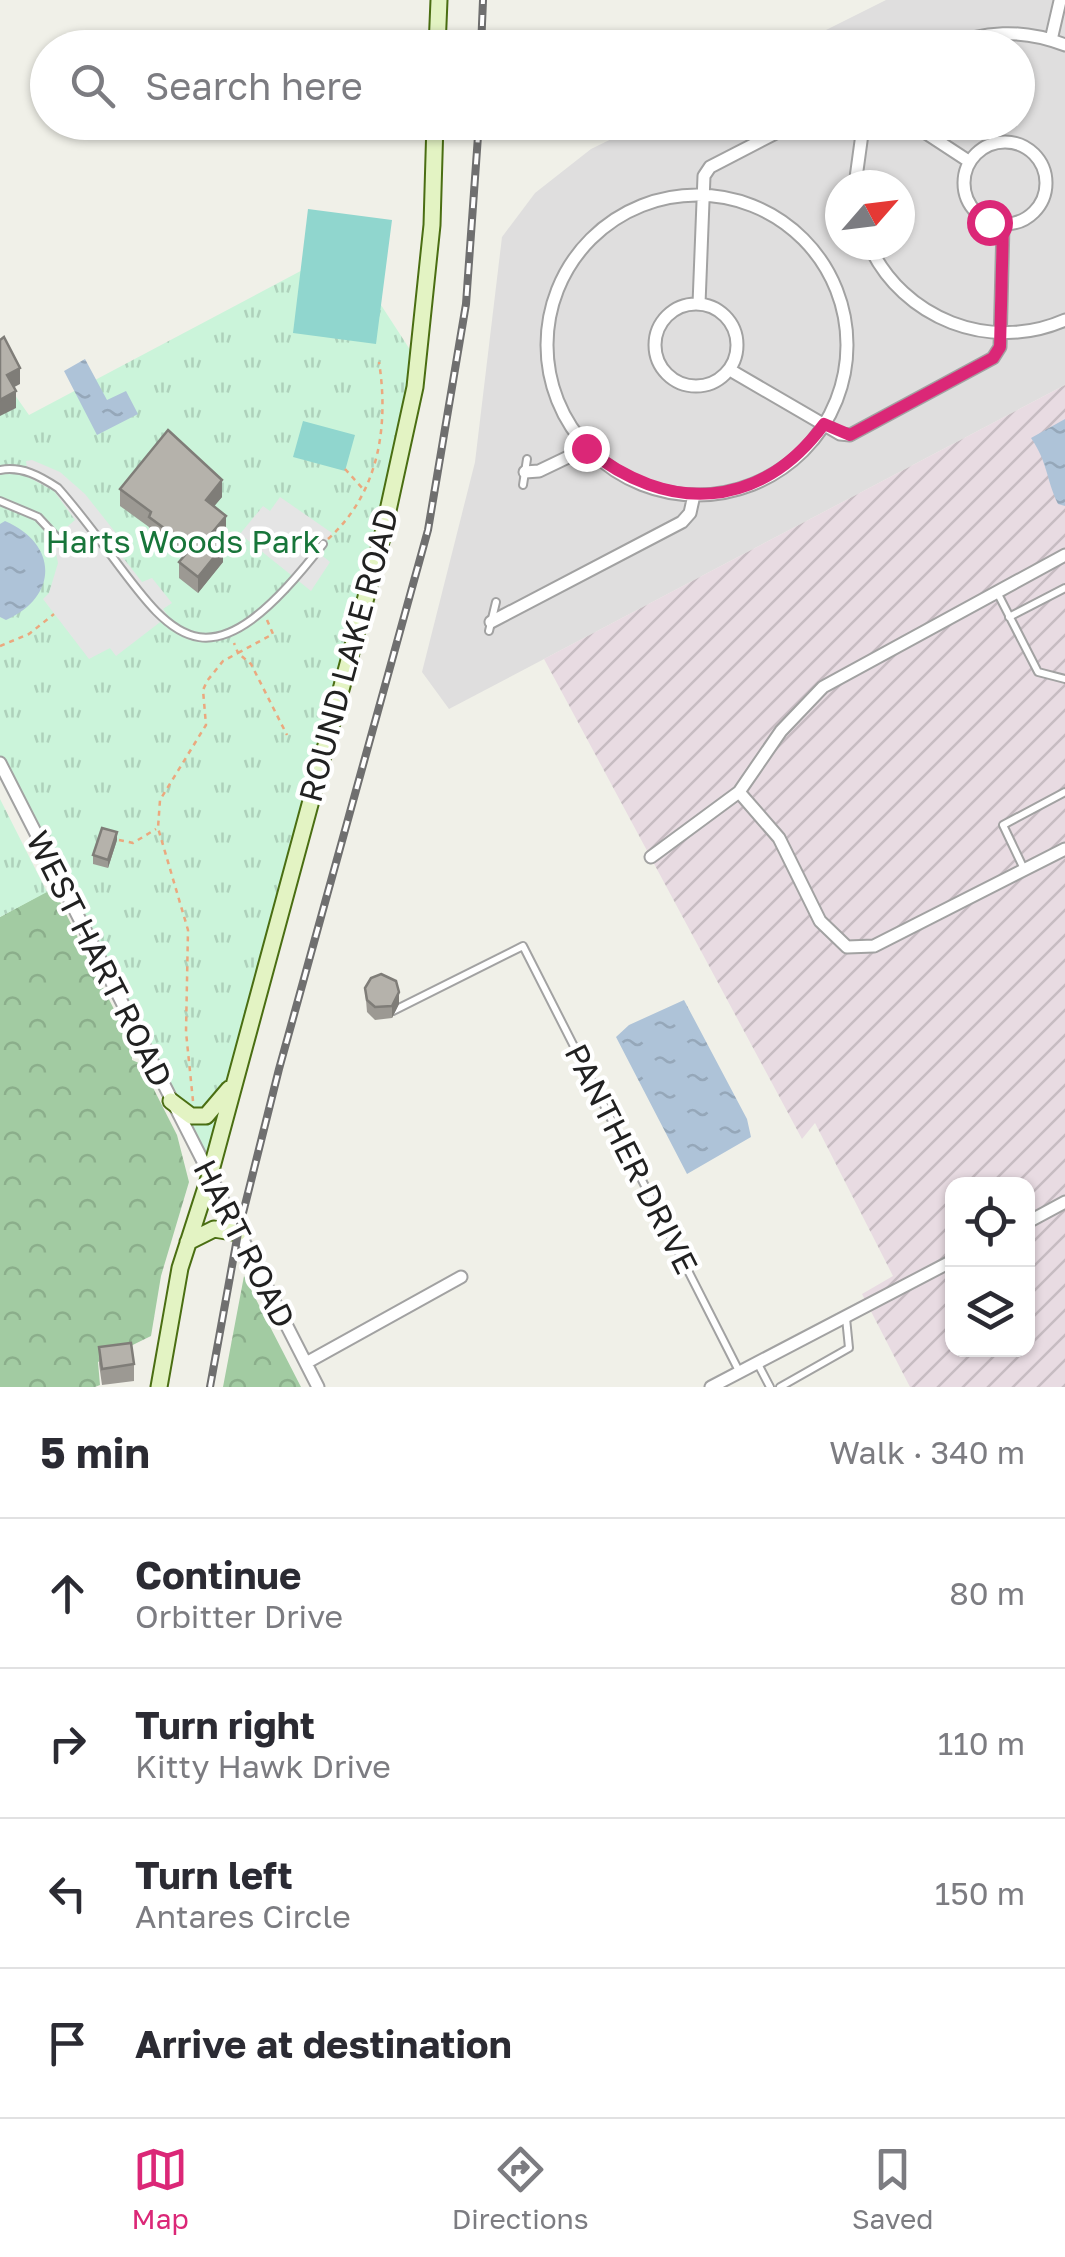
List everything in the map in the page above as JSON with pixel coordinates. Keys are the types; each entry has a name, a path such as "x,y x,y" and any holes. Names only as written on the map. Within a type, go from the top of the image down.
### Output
{"main road":[{"path":"438,30 439,0"},
{"name":"ROUND LAKE ROAD","path":"159,1387 188,1242 209,1178 382,538 415,387 432,225 434,140"},
{"path":"171,1101 191,1116 206,1116 235,1082"},
{"path":"188,1242 214,1229 238,1233"}],"street":[{"path":"1051,40 1060,1"},
{"path":"1035,37 1065,46"},
{"path":"698,304 704,176 710,167 762,140"},
{"path":"858,170 861,140"},
{"path":"936,140 970,162"},
{"path":"1002,142 1016,144 1038,158 1044,170 1044,196 1028,217 1003,225 989,222 968,203 964,189 970,162 978,152 1002,142"},
{"path":"703,193 743,202 782,222 814,252 844,314 845,374 824,424 808,445 778,470 743,488 694,494 642,485 586,448 569,424 548,364 553,305 570,266 591,238 647,203 703,193"},
{"path":"730,370 850,435 993,358 1000,332 1003,225"},
{"path":"878,260 891,282 943,322 1000,332 1042,330 1065,320"},
{"path":"698,304 722,312 736,333 736,358 720,380 692,386 667,374 655,349 662,322 672,311 698,304"},
{"path":"524,472 540,471 586,448"},
{"path":"490,627 682,522 690,514 694,494"},
{"path":"651,857 739,792 781,731 822,687 1065,555"},
{"name":"WEST HART ROAD","path":"0,763 171,1101"},
{"path":"739,792 778,838 820,921 847,947 874,946 1065,849"},
{"name":"HART ROAD","path":"171,1101 318,1387"},
{"path":"1035,1218 1065,1202"},
{"path":"711,1387 945,1265"},
{"path":"306,1363 461,1278"}],"lane":[{"path":"0,468 38,475 58,488 152,606 177,632 193,639 211,640 236,632 283,596 323,544"},
{"path":"0,501 38,517 63,544"},
{"path":"1010,617 1065,588"},
{"path":"996,591 1038,672 1065,679"},
{"path":"490,627 496,602"},
{"path":"1024,870 1003,825 1065,792"},
{"name":"PANTHER DRIVE","path":"392,1012 523,946 739,1372"},
{"path":"780,1387 849,1348 846,1316"},
{"path":"757,1363 770,1387"}],"path":[{"path":"323,544 364,492 385,426 379,362"},
{"path":"345,469 364,492"},
{"path":"0,646 29,634 54,614"},
{"path":"190,1106 196,1097 186,1032 188,930 158,828 160,800 206,724 203,690 215,670 238,652 273,634 267,620"},
{"path":"234,643 251,664 287,735"},
{"path":"120,840 133,843 158,828"}],"shaded area":[{"path":"886,0 1065,0 1065,385 449,709 422,672 475,462 502,237 535,193 591,149 609,140 1035,140 1035,30 826,30"},
{"path":"308,209 392,220 376,344 293,333"},
{"path":"1065,385 1065,1387 910,1387 862,1294 893,1276 815,1123 802,1139 544,659"},
{"path":"303,421 355,435 345,471 293,457"},
{"path":"26,461 60,472 85,494 127,547 121,555 142,582 152,578 172,603 163,609 168,616 116,656 110,648 89,659 43,599 49,593 58,563 53,539 75,520 54,491 28,477"},
{"path":"280,497 332,533 319,553 330,562 311,591 240,534 263,506 270,511"}],"green space":[{"name":"Harts Woods Park","path":"344,248 418,362 209,1178 0,767 0,374 29,415"},
{"path":"0,799 47,892 0,917"},
{"path":"53,888 132,1045 132,1060 141,1064 177,1135 189,1182 161,1276 151,1336 98,1362 100,1385 95,1387 0,1387 0,917"},
{"path":"244,1276 301,1387 223,1387"}],"water":[{"path":"85,359 107,400 126,391 138,414 97,435 64,371"},
{"path":"1065,419 1065,506 1058,504 1031,438"},
{"path":"5,521 35,543 45,570 36,598 6,620 0,617 0,524"},
{"path":"684,1000 747,1119 751,1137 687,1174 616,1037 629,1025"}],"building":[{"path":"4,337 20,368 7,375 16,391 0,400 0,340"},
{"path":"168,430 222,480 206,500 226,516 210,535 223,546 198,577 179,562 191,548 149,517 151,512 120,489"},
{"path":"102,828 117,832 108,860 93,855"},
{"path":"381,974 396,981 399,992 392,1006 375,1007 367,1000 365,988 371,978"},
{"path":"131,1343 134,1364 102,1369 99,1347"}],"railway":[{"path":"482,30 483,0"},
{"path":"210,1387 238,1233 279,1069 428,530 466,304 478,140"}],"route":[{"path":"586,448 642,485 672,494 706,495 743,488 778,470 808,445 824,424 850,435 993,358 1000,347 1003,225 989,222"}]}
